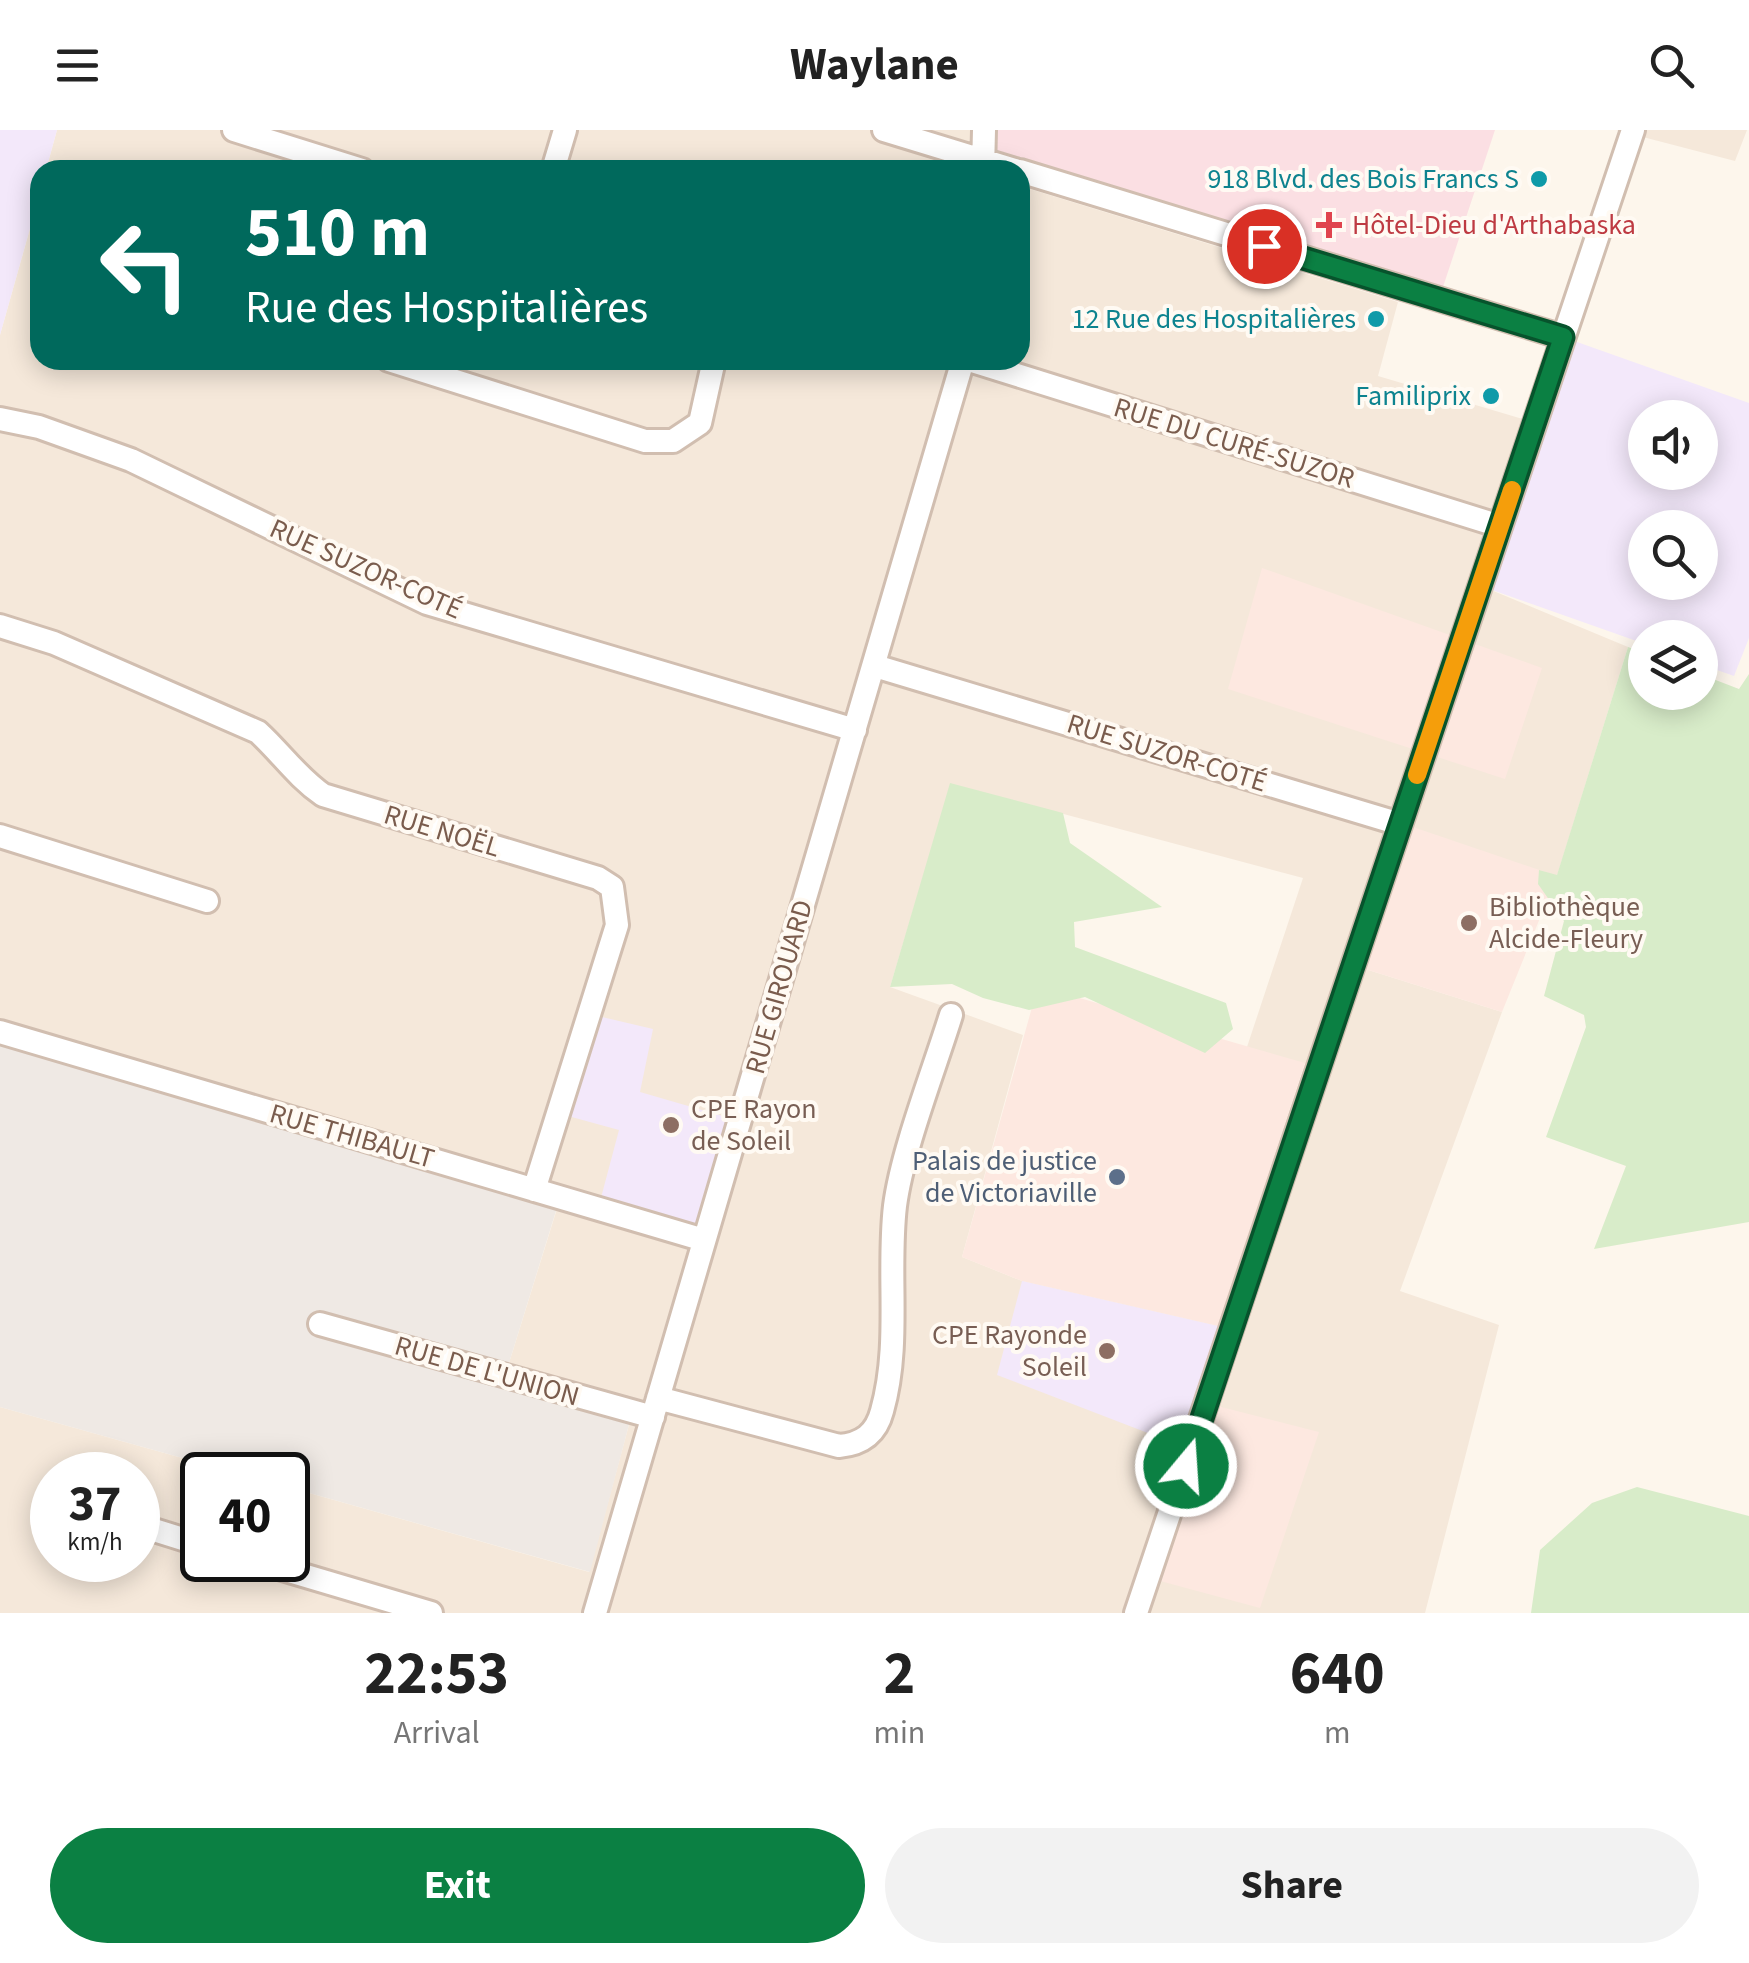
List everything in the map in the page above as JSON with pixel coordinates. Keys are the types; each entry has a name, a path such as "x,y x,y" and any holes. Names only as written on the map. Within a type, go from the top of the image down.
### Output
{"street":[{"path":"234,130 330,160"},
{"path":"556,160 565,130"},
{"path":"884,130 969,160"},
{"path":"983,160 984,130"},
{"path":"1136,1613 1632,130"},
{"path":"1030,175 1563,337"},
{"path":"421,370 645,441 673,441 700,423 712,370"},
{"name":"RUE GIROUARD","path":"595,1613 963,370"},
{"name":"RUE DU CURÉ-SUZOR","path":"998,370 1500,526"},
{"name":"RUE SUZOR-COTÉ","path":"0,418 39,427 132,460 427,603 855,730"},
{"name":"RUE NOËL","path":"0,626 54,643 258,732 283,755 297,776 322,794 598,878 612,888 617,926 534,1190"},
{"name":"RUE SUZOR-COTÉ","path":"876,666 1400,824"},
{"path":"0,836 207,902"},
{"name":"RUE DE L'UNION","path":"320,1324 656,1408 839,1446 865,1440 882,1414 893,1356 896,1200 951,1015"},
{"name":"RUE THIBAULT","path":"0,1032 704,1240"},
{"path":"310,1577 431,1613"}],"shaded area":[{"path":"0,130 57,130 49,160 30,160 30,228 0,335"},
{"path":"57,130 976,130 975,160 49,160"},
{"name":"Hôtel-Dieu d'Arthabaska","path":"984,130 1495,130 1439,299 1030,174 1030,160 984,160"},
{"path":"1616,130 1747,130 1735,161"},
{"path":"1030,189 1398,302 1378,376 1526,420 1479,585 1628,647 1557,876 1362,968 1502,1012 1400,1291 1499,1325 1425,1613 0,1613 0,1407 180,1457 180,1582 310,1582 310,1493 589,1572 636,1399 509,1363 560,1199 0,1033 0,335 30,228 30,370 1030,370","holes":["951,784 1303,878 1247,1047 1305,1064 1218,1326 1022,1281 962,1257 1023,1035 890,987"]},
{"path":"1563,337 1749,403 1749,638 1734,676 1718,670 1718,620 1628,620 1628,638 1478,585"},
{"path":"1262,568 1542,668 1505,779 1228,689"},
{"path":"1413,827 1557,876 1502,1012 1362,968"},
{"path":"1038,986 1305,1063 1218,1326 1022,1281 962,1257"},
{"name":"CPE Rayon de Soleil","path":"585,1013 653,1029 640,1092 740,1121 704,1240 598,1209 619,1130 557,1113"},
{"path":"0,1033 560,1198 509,1363 636,1398 590,1572 310,1493 310,1452 180,1452 180,1457 0,1407"},
{"name":"CPE Rayonde Soleil","path":"1022,1281 1218,1326 1179,1445 997,1375"},
{"path":"1194,1400 1319,1432 1260,1608 1138,1575"}],"green space":[{"path":"1628,647 1628,710 1718,710 1718,681 1739,689 1749,674 1749,1222 1594,1249 1626,1166 1546,1137 1586,1027 1584,1015 1544,996 1564,921 1538,884 1539,870 1557,875"},
{"path":"950,783 1063,813 1070,843 1162,907 1074,922 1075,947 1226,1003 1233,1029 1205,1053 1085,997 1029,1010 983,998 952,984 890,987"},
{"path":"1637,1487 1749,1516 1749,1613 1531,1613 1540,1550 1592,1503"}],"slow traffic":[{"path":"1417,775 1512,490"}],"place":[{"name":"918 Blvd. des Bois Francs S","path":"1539,179"},
{"name":"Hôtel-Dieu d'Arthabaska","path":"1329,225"},
{"name":"12 Rue des Hospitalières","path":"1376,319"},
{"name":"Familiprix","path":"1491,396"},
{"name":"Bibliothèque Alcide-Fleury","path":"1469,923"},
{"name":"CPE Rayon de Soleil","path":"671,1125"},
{"name":"Palais de justice de Victoriaville","path":"1117,1177"},
{"name":"CPE Rayonde Soleil","path":"1107,1351"}],"route":[{"path":"1186,1466 1563,337 1264,246"}]}
